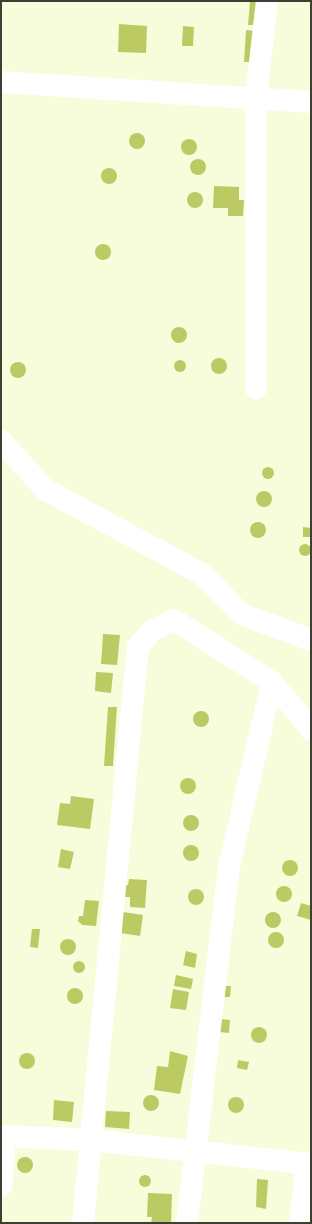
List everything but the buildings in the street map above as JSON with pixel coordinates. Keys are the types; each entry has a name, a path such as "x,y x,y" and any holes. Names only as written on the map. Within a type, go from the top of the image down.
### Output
{"street":[{"path":"256,388 256,97 267,1"},
{"path":"1,82 256,97 311,102"},
{"path":"3,447 46,490 202,574 242,614 311,640"},
{"path":"83,1223 138,647 153,630 174,620 272,682 311,729"},
{"path":"187,1223 194,1149 229,867 272,682"},
{"path":"1,1186 3,1136 90,1140 194,1149 309,1164 300,1223"}]}
